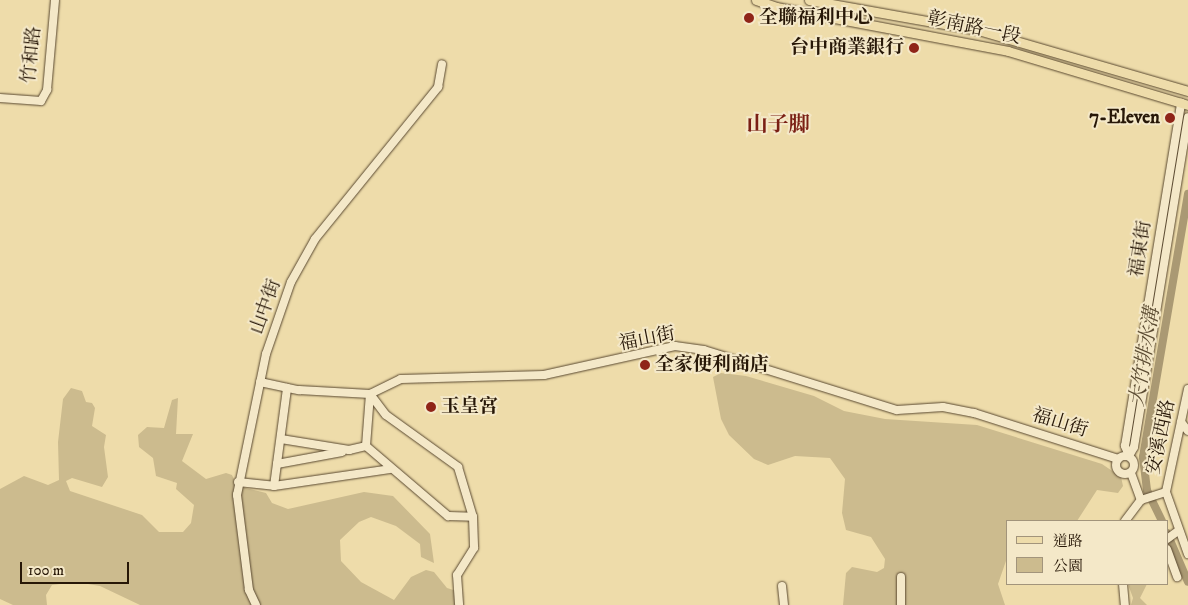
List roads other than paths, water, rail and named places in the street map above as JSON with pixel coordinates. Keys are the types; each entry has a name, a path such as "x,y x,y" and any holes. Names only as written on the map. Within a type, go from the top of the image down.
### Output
{"main road":[{"name":"彰南路一段","path":"756,0 776,7 1008,51 1185,104"},
{"name":"彰南路一段","path":"809,0 978,30 1186,91"},
{"name":"福東街","path":"1185,104 1186,91"}],"street":[{"name":"竹和路","path":"0,98 41,101 47,90 55,0"},
{"name":"山中街","path":"256,605 249,590 242,550 238,482 260,382 291,282 315,239 438,87 442,64"},
{"name":"福東街","path":"1129,456 1124,446 1174,144 1185,104"},
{"name":"福東街","path":"1129,456 1134,447 1188,118"},
{"path":"1174,144 1183,146"},
{"path":"1170,172 1179,174"},
{"path":"1162,221 1171,223"},
{"path":"1152,281 1161,283"},
{"name":"福山街","path":"260,382 287,388 370,394 400,380 544,375 675,346 704,350 897,410 943,407 974,413 1118,460 1119,472 1131,473"},
{"path":"274,486 287,388"},
{"name":"安溪西路","path":"1166,492 1188,389"},
{"path":"366,446 370,394"},
{"path":"370,394 386,415 458,467 473,518 474,548 457,575 459,605"},
{"path":"1181,422 1188,431"},
{"path":"281,439 349,450"},
{"path":"277,464 366,446"},
{"path":"366,446 390,469 448,516 473,518"},
{"name":"福山街","path":"1129,456 1135,464 1131,473 1141,500"},
{"path":"1118,460 1129,456"},
{"path":"238,482 274,486 390,469"},
{"path":"1126,520 1141,500 1166,492 1177,532 1188,554"},
{"path":"1168,538 1177,532"},
{"path":"1168,552 1177,577"},
{"path":"901,577 901,605"},
{"path":"1123,585 1124,605"},
{"path":"782,586 784,605"}],"waterway":[{"name":"大竹排水溝","path":"1162,520 1147,490 1143,457 1188,194"},
{"name":"大竹排水溝","path":"1168,535 1188,582"}],"place":[{"name":"全聯福利中心","path":"749,18"},
{"name":"台中商業銀行","path":"914,48"},
{"name":"7-Eleven","path":"1170,118"},
{"name":"全家便利商店","path":"645,365"},
{"name":"玉皇宮","path":"431,407"}],"district":[{"name":"山子脚","path":"778,125"}]}
